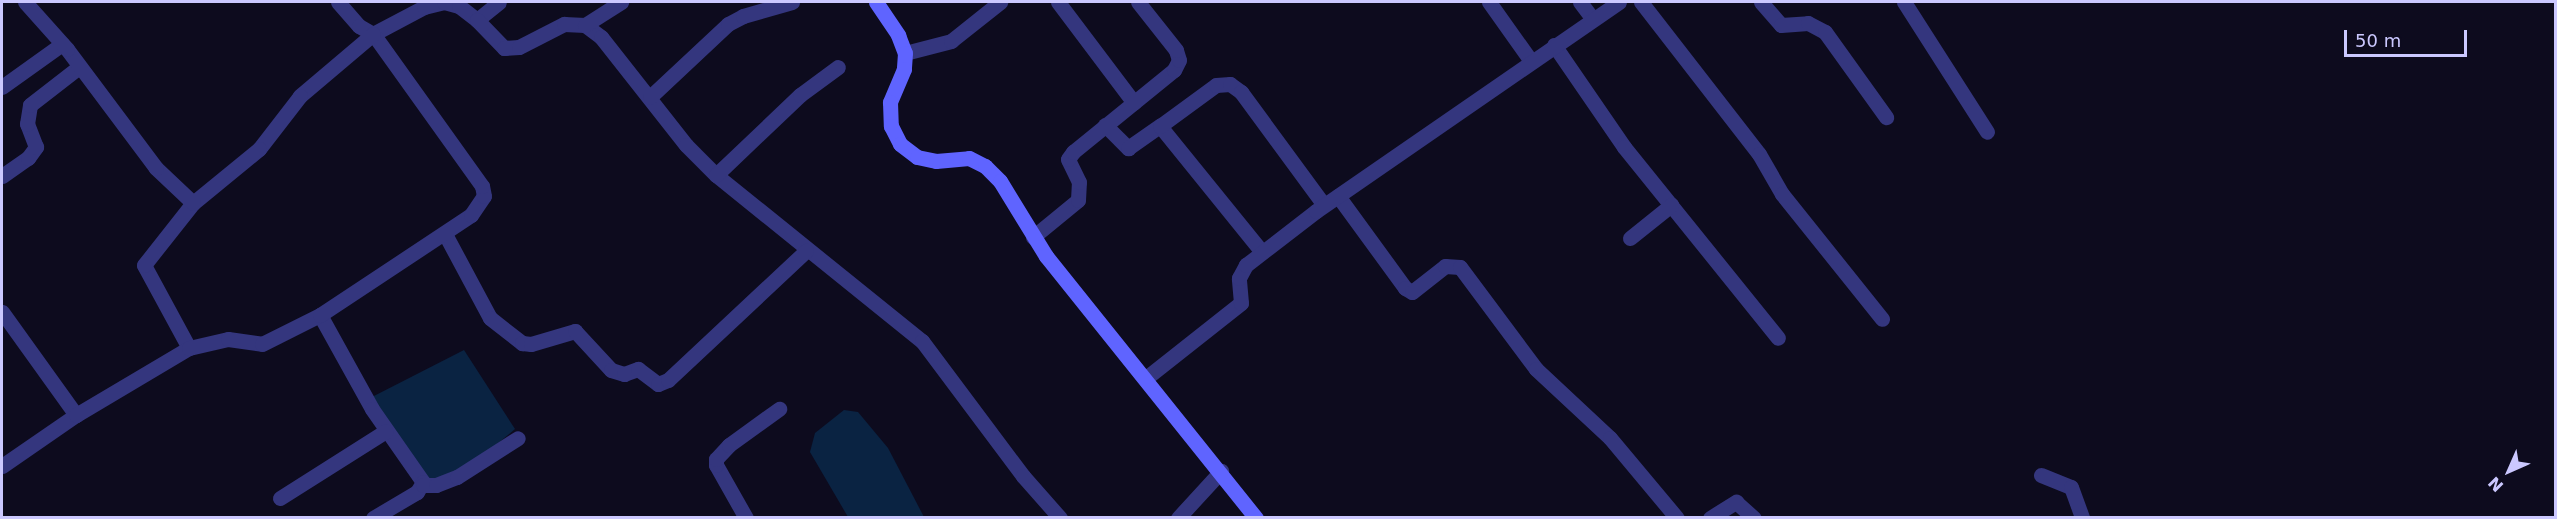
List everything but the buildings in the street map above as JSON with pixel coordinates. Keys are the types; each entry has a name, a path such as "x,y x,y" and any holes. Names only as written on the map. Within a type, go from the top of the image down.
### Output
{"street":[{"path":"25,2 62,44 156,168 193,203"},
{"path":"2,466 76,415 189,348 228,339 262,344 320,315 444,234 481,204 482,186 373,34 359,26 338,2"},
{"path":"477,20 499,2"},
{"path":"585,25 621,2"},
{"path":"650,97 728,24 749,14 792,2"},
{"path":"876,2 898,35 905,53 904,69 890,102 891,126 900,144 917,157 936,161 969,158 985,166 1000,181 1033,237 1221,471 1256,518"},
{"path":"905,53 951,41 1000,2"},
{"path":"1058,2 1134,103"},
{"path":"1033,237 1078,200 1079,182 1068,159 1174,70 1179,60 1176,50 1138,2"},
{"path":"1489,2 1526,56"},
{"path":"1580,2 1593,19"},
{"path":"1139,370 1241,303 1241,272 1258,248 1338,196 1526,56 1554,45 1619,2"},
{"path":"1641,2 1759,154 1782,194 1882,319"},
{"path":"1761,2 1781,25 1808,23 1825,32 1886,117"},
{"path":"1904,2 1987,132"},
{"path":"189,348 144,265 193,203 260,149 300,96 373,34 424,7 444,3 459,6 477,20 496,44 511,49 550,28 564,24 585,25 601,37 686,145 716,175 806,251 922,341 1023,476 1060,518"},
{"path":"2,87 62,44"},
{"path":"1554,45 1601,117 1778,338"},
{"path":"2,176 28,158 36,147 27,124 30,105 79,67"},
{"path":"716,175 800,95 838,67"},
{"path":"1106,125 1128,148 1216,86 1230,84 1241,92 1324,205"},
{"path":"1160,126 1188,156 1258,248"},
{"path":"1338,196 1405,288 1412,291 1444,266 1460,267 1536,369 1610,438 1677,518"},
{"path":"1630,238 1671,205"},
{"path":"444,234 490,318 515,338 531,344 575,331 611,370 624,374 638,369 658,384 668,380 806,251"},
{"path":"2,312 76,415"},
{"path":"320,315 387,431 423,485"},
{"path":"746,518 716,465 716,459 729,445 779,409"},
{"path":"280,498 387,431"},
{"path":"373,518 423,485 436,485 457,477 518,438"},
{"path":"1178,518 1221,471"},
{"path":"2041,475 2071,487 2082,518"},
{"path":"1710,518 1736,502 1754,518"}],"water":[{"path":"464,350 515,429 459,476 429,481 370,398"},
{"path":"844,410 858,412 888,448 924,517 848,517 810,452 815,433"}]}
